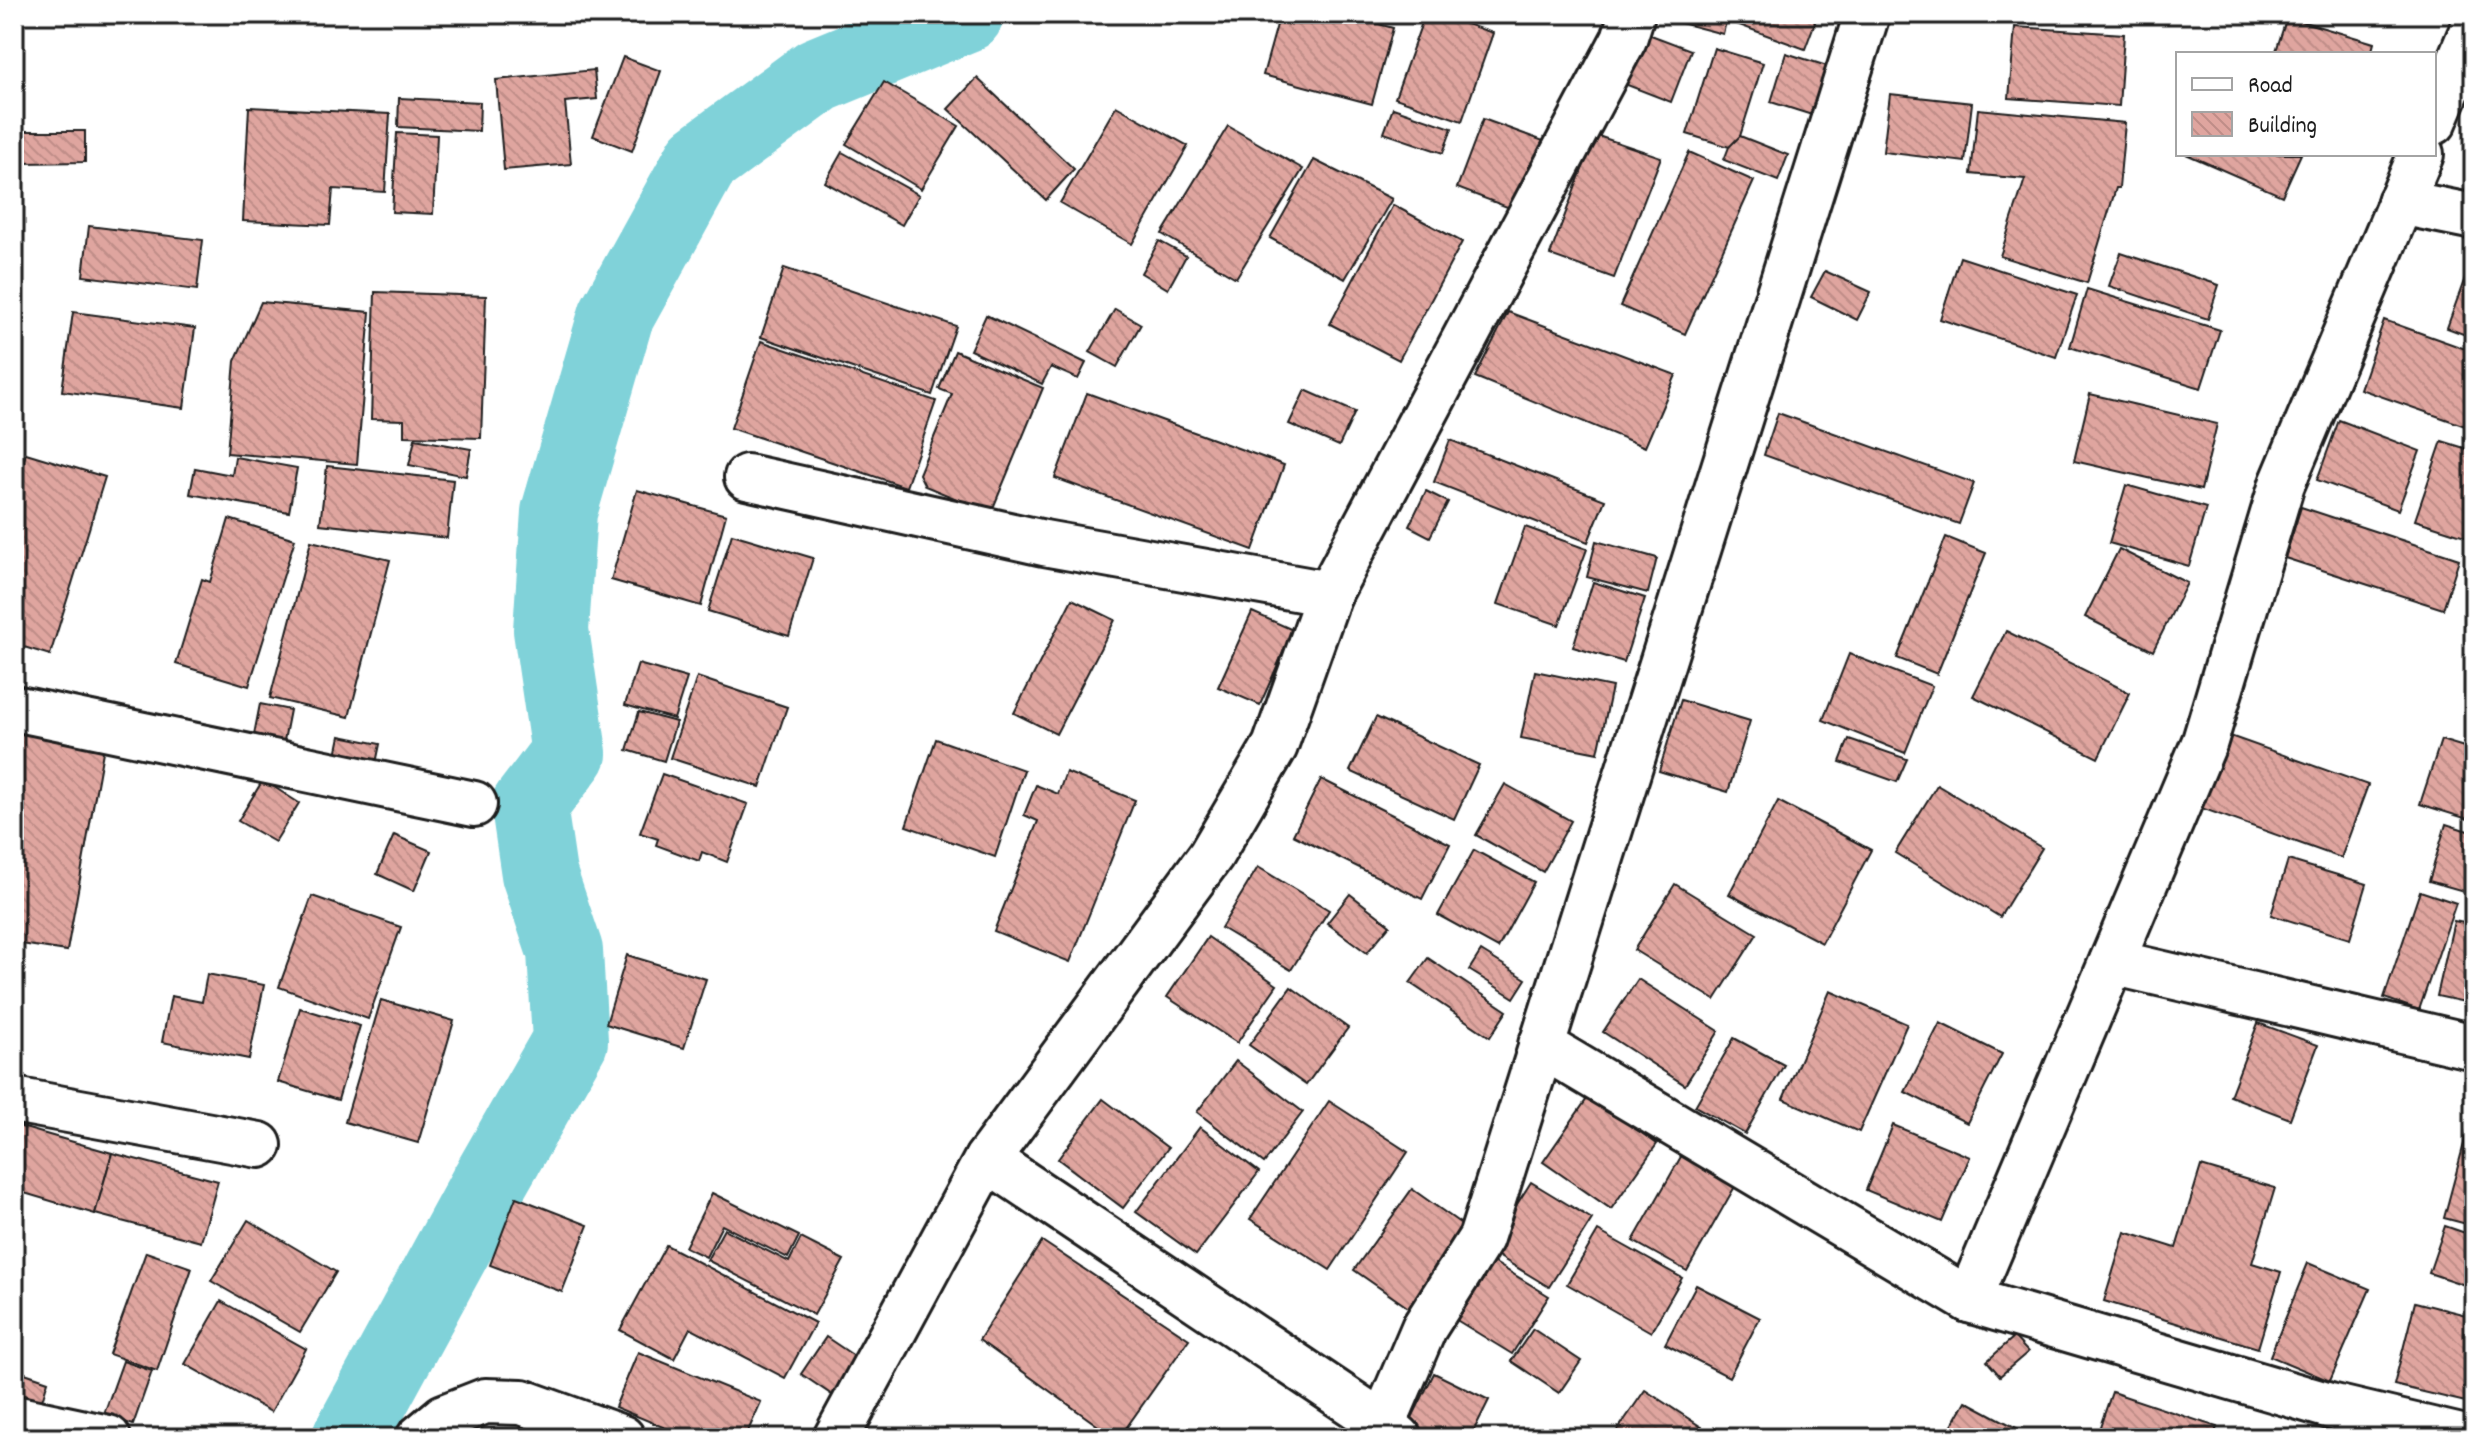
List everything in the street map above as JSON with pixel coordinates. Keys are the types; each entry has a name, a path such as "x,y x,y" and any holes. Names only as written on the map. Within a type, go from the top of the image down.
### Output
{"street":[{"path":"836,1438 987,1159 1211,855 1275,746 1329,594 1624,39 1632,14"},
{"path":"987,1159 1391,1431 1424,1328 1481,1238 1867,14"},
{"path":"2436,117 2474,26"},
{"path":"1969,1300 2205,741 2282,484 2420,156"},
{"path":"2400,202 2474,217"},
{"path":"747,477 1044,543 1329,594"},
{"path":"14,708 474,804"},
{"path":"2112,962 2474,1047"},
{"path":"1541,1045 1969,1300 2330,1406 2465,1438"},
{"path":"14,1100 259,1145"},
{"path":"419,1438 444,1417 485,1401 522,1402 622,1438"},
{"path":"14,1418 108,1438"}],"building":[{"path":"1280,14 1343,14 1393,28 1372,104 1263,75"},
{"path":"1425,14 1437,14 1493,33 1462,121 1395,98"},
{"path":"1647,14 1728,14 1723,34"},
{"path":"1731,14 1818,14 1805,49 1728,21"},
{"path":"2287,17 2374,43 2372,52 2276,52"},
{"path":"2015,27 2124,34 2119,106 2009,98"},
{"path":"1643,32 1691,50 1671,102 1622,83"},
{"path":"1714,48 1763,63 1736,149 1687,134"},
{"path":"1786,53 1830,67 1815,116 1771,102"},
{"path":"623,57 661,71 632,151 593,136"},
{"path":"594,70 597,99 565,102 571,164 504,170 496,80"},
{"path":"977,78 1074,169 1046,200 948,109"},
{"path":"884,82 959,126 921,189 846,144"},
{"path":"1890,94 1972,103 1965,162 1883,152"},
{"path":"399,98 480,102 479,131 398,127"},
{"path":"1116,106 1188,146 1132,244 1060,203"},
{"path":"249,107 390,114 385,192 333,189 330,225 243,221"},
{"path":"1393,108 1452,128 1443,153 1384,133"},
{"path":"1978,109 2125,123 2119,188 2116,188 2087,283 2000,256 2025,179 1971,174"},
{"path":"1483,119 1549,143 1523,213 1457,188"},
{"path":"1228,126 1303,169 1236,278 1162,234"},
{"path":"24,131 85,131 85,162 24,163"},
{"path":"397,133 437,135 433,214 392,212"},
{"path":"1595,135 1661,157 1614,278 1550,255"},
{"path":"1740,136 1788,155 1778,181 1724,160 1729,147"},
{"path":"842,152 919,195 902,225 825,182"},
{"path":"1689,152 1754,181 1685,334 1620,306"},
{"path":"2191,156 2300,156 2282,196"},
{"path":"1314,160 1392,199 1345,279 1270,238"},
{"path":"1393,205 1462,242 1399,360 1330,324"},
{"path":"89,226 203,240 197,290 83,276"},
{"path":"1159,241 1186,256 1168,289 1141,273"},
{"path":"2121,253 2219,285 2208,319 2109,286"},
{"path":"2474,253 2474,338 2447,328"},
{"path":"1960,257 2077,295 2056,357 1940,319"},
{"path":"784,268 956,326 932,395 761,337"},
{"path":"1825,271 1871,292 1857,320 1811,297"},
{"path":"2087,289 2220,330 2201,388 2070,347"},
{"path":"375,292 486,296 481,438 404,436 404,420 371,419"},
{"path":"261,302 370,312 357,464 227,453 235,361"},
{"path":"1115,309 1141,324 1117,367 1090,352"},
{"path":"73,312 195,328 184,408 62,391"},
{"path":"1508,312 1676,375 1645,447 1475,377"},
{"path":"986,315 1086,363 1078,379 1051,367 1042,384 970,350"},
{"path":"2384,320 2474,352 2474,429 2360,389"},
{"path":"761,341 936,401 906,487 731,428"},
{"path":"955,351 1043,388 991,513 925,486 919,474 952,394 939,389"},
{"path":"1305,390 1355,412 1339,446 1289,424"},
{"path":"1087,393 1284,465 1253,550 1055,478"},
{"path":"2090,394 2217,424 2201,490 2074,461"},
{"path":"1778,413 1974,483 1959,524 1764,455"},
{"path":"2339,420 2420,451 2398,510 2317,480"},
{"path":"415,439 471,449 466,476 409,465"},
{"path":"1450,440 1605,500 1588,542 1434,482"},
{"path":"2442,441 2474,451 2474,539 2415,520"},
{"path":"26,453 105,477 50,655 14,644 14,493"},
{"path":"235,457 297,468 289,512 190,494 195,468 232,475"},
{"path":"327,466 453,480 447,538 320,524"},
{"path":"2126,485 2206,508 2189,566 2109,543"},
{"path":"637,490 726,515 701,606 611,580"},
{"path":"1426,491 1448,502 1430,537 1409,526"},
{"path":"2301,507 2459,559 2443,609 2285,558"},
{"path":"229,519 295,539 249,686 176,664 202,579 210,582"},
{"path":"1525,527 1587,549 1559,625 1498,604"},
{"path":"732,534 813,558 789,636 708,611"},
{"path":"1946,537 1986,553 1937,674 1897,658"},
{"path":"311,541 390,560 349,717 270,698"},
{"path":"1596,541 1657,558 1648,593 1587,577"},
{"path":"2119,549 2187,583 2153,651 2085,617"},
{"path":"1593,582 1645,598 1624,662 1573,647"},
{"path":"1072,599 1115,620 1056,734 1014,713"},
{"path":"1252,612 1293,630 1260,705 1218,687"},
{"path":"2006,631 2130,693 2098,758 1973,696"},
{"path":"1849,654 1932,686 1905,753 1823,720"},
{"path":"638,664 687,678 674,719 625,705"},
{"path":"1535,671 1612,687 1598,753 1521,738"},
{"path":"697,677 787,707 760,787 670,758"},
{"path":"1681,700 1750,721 1728,792 1659,771"},
{"path":"260,704 290,710 282,751 252,745"},
{"path":"639,712 676,722 664,761 627,750"},
{"path":"1376,717 1479,765 1454,819 1350,771"},
{"path":"14,729 104,746 67,951 14,943"},
{"path":"2216,731 2368,785 2341,858 2190,804"},
{"path":"340,736 380,744 375,768 335,760"},
{"path":"936,739 1024,770 995,857 906,826"},
{"path":"1849,739 1907,759 1897,782 1840,762"},
{"path":"2441,740 2474,750 2474,821 2420,804"},
{"path":"1066,772 1135,800 1070,962 994,931 1038,821 1024,815 1036,785 1058,794"},
{"path":"662,774 748,804 727,862 702,852 699,861 656,845 658,839 640,833"},
{"path":"1321,779 1450,844 1422,899 1293,835"},
{"path":"263,780 299,803 275,842 238,821"},
{"path":"1505,784 1571,821 1543,872 1476,835"},
{"path":"1937,785 2042,848 2000,917 1895,853"},
{"path":"1778,801 1871,850 1822,943 1729,894"},
{"path":"2446,824 2474,833 2474,894 2429,881"},
{"path":"394,835 431,851 414,891 377,874"},
{"path":"1474,850 1534,882 1498,948 1438,915"},
{"path":"2288,860 2367,884 2350,939 2271,915"},
{"path":"1258,867 1329,910 1291,970 1221,928"},
{"path":"1675,884 1757,934 1715,1000 1634,950"},
{"path":"2420,891 2456,903 2419,1010 2384,998"},
{"path":"1350,894 1390,925 1367,953 1327,923"},
{"path":"312,896 401,927 368,1019 279,987"},
{"path":"2454,921 2474,925 2474,1004 2437,996"},
{"path":"1208,937 1277,985 1237,1043 1167,997"},
{"path":"1481,951 1526,979 1514,998 1469,970"},
{"path":"627,955 706,979 684,1048 606,1024"},
{"path":"1428,958 1507,1011 1490,1037 1410,983"},
{"path":"207,974 264,985 249,1059 162,1042 171,996 202,1002"},
{"path":"1638,979 1719,1031 1685,1085 1603,1032"},
{"path":"1291,987 1348,1028 1306,1085 1249,1045"},
{"path":"1830,991 1907,1024 1859,1132 1783,1099"},
{"path":"381,1000 454,1021 418,1143 345,1122"},
{"path":"300,1008 360,1026 338,1100 278,1082"},
{"path":"1940,1023 2002,1054 1967,1123 1905,1092"},
{"path":"2258,1023 2318,1045 2290,1119 2230,1096"},
{"path":"1734,1038 1784,1065 1745,1134 1695,1106"},
{"path":"1236,1061 1303,1112 1264,1163 1197,1112"},
{"path":"1589,1096 1657,1144 1611,1209 1543,1162"},
{"path":"1103,1099 1168,1148 1123,1208 1058,1159"},
{"path":"1329,1101 1408,1152 1330,1270 1250,1219"},
{"path":"2474,1114 2474,1226 2444,1218"},
{"path":"14,1125 112,1153 95,1214 14,1190"},
{"path":"1893,1125 1970,1157 1942,1222 1866,1190"},
{"path":"1200,1127 1259,1172 1196,1255 1136,1212"},
{"path":"112,1153 218,1181 201,1242 95,1214"},
{"path":"1683,1153 1737,1183 1687,1271 1633,1241"},
{"path":"2201,1166 2275,1188 2252,1263 2281,1272 2258,1348 2104,1301 2125,1232 2176,1248"},
{"path":"1531,1182 1592,1219 1549,1287 1488,1250"},
{"path":"1412,1189 1474,1233 1416,1313 1354,1270"},
{"path":"712,1193 799,1236 788,1258 722,1225 706,1257 685,1247"},
{"path":"516,1197 588,1225 562,1292 490,1265"},
{"path":"248,1220 336,1272 300,1332 211,1281"},
{"path":"2445,1226 2474,1236 2474,1288 2429,1273"},
{"path":"724,1229 789,1262 801,1238 844,1260 814,1315 707,1260"},
{"path":"1598,1231 1682,1278 1651,1332 1567,1284"},
{"path":"1042,1241 1189,1339 1119,1438 979,1340"},
{"path":"666,1245 815,1323 785,1378 690,1328 674,1359 620,1330"},
{"path":"146,1252 192,1268 157,1371 109,1354"},
{"path":"1482,1255 1549,1296 1512,1354 1445,1313"},
{"path":"2308,1263 2370,1289 2330,1381 2270,1356"},
{"path":"1696,1285 1760,1318 1729,1377 1665,1344"},
{"path":"221,1301 306,1349 271,1412 185,1364"},
{"path":"2415,1302 2474,1317 2474,1404 2394,1385"},
{"path":"1533,1329 1581,1361 1559,1393 1511,1361"},
{"path":"826,1337 869,1366 844,1403 801,1374"},
{"path":"2014,1337 2028,1352 2000,1376 1987,1361"},
{"path":"638,1352 761,1402 745,1438 689,1438 615,1407"},
{"path":"123,1361 152,1371 133,1425 104,1414"},
{"path":"16,1370 48,1381 40,1407 14,1398"},
{"path":"1434,1373 1489,1400 1470,1438 1417,1438 1405,1432"},
{"path":"1645,1390 1715,1436 1612,1438"},
{"path":"2112,1392 2217,1427 2213,1438 2096,1438"},
{"path":"1966,1401 2035,1438 1945,1438"},
{"path":"522,1426 546,1438 515,1438"}],"waterway":[{"path":"350,1438 570,1041 565,951 539,874 529,806 569,753 551,630 559,512 616,316 702,160 818,75 966,14"}]}
